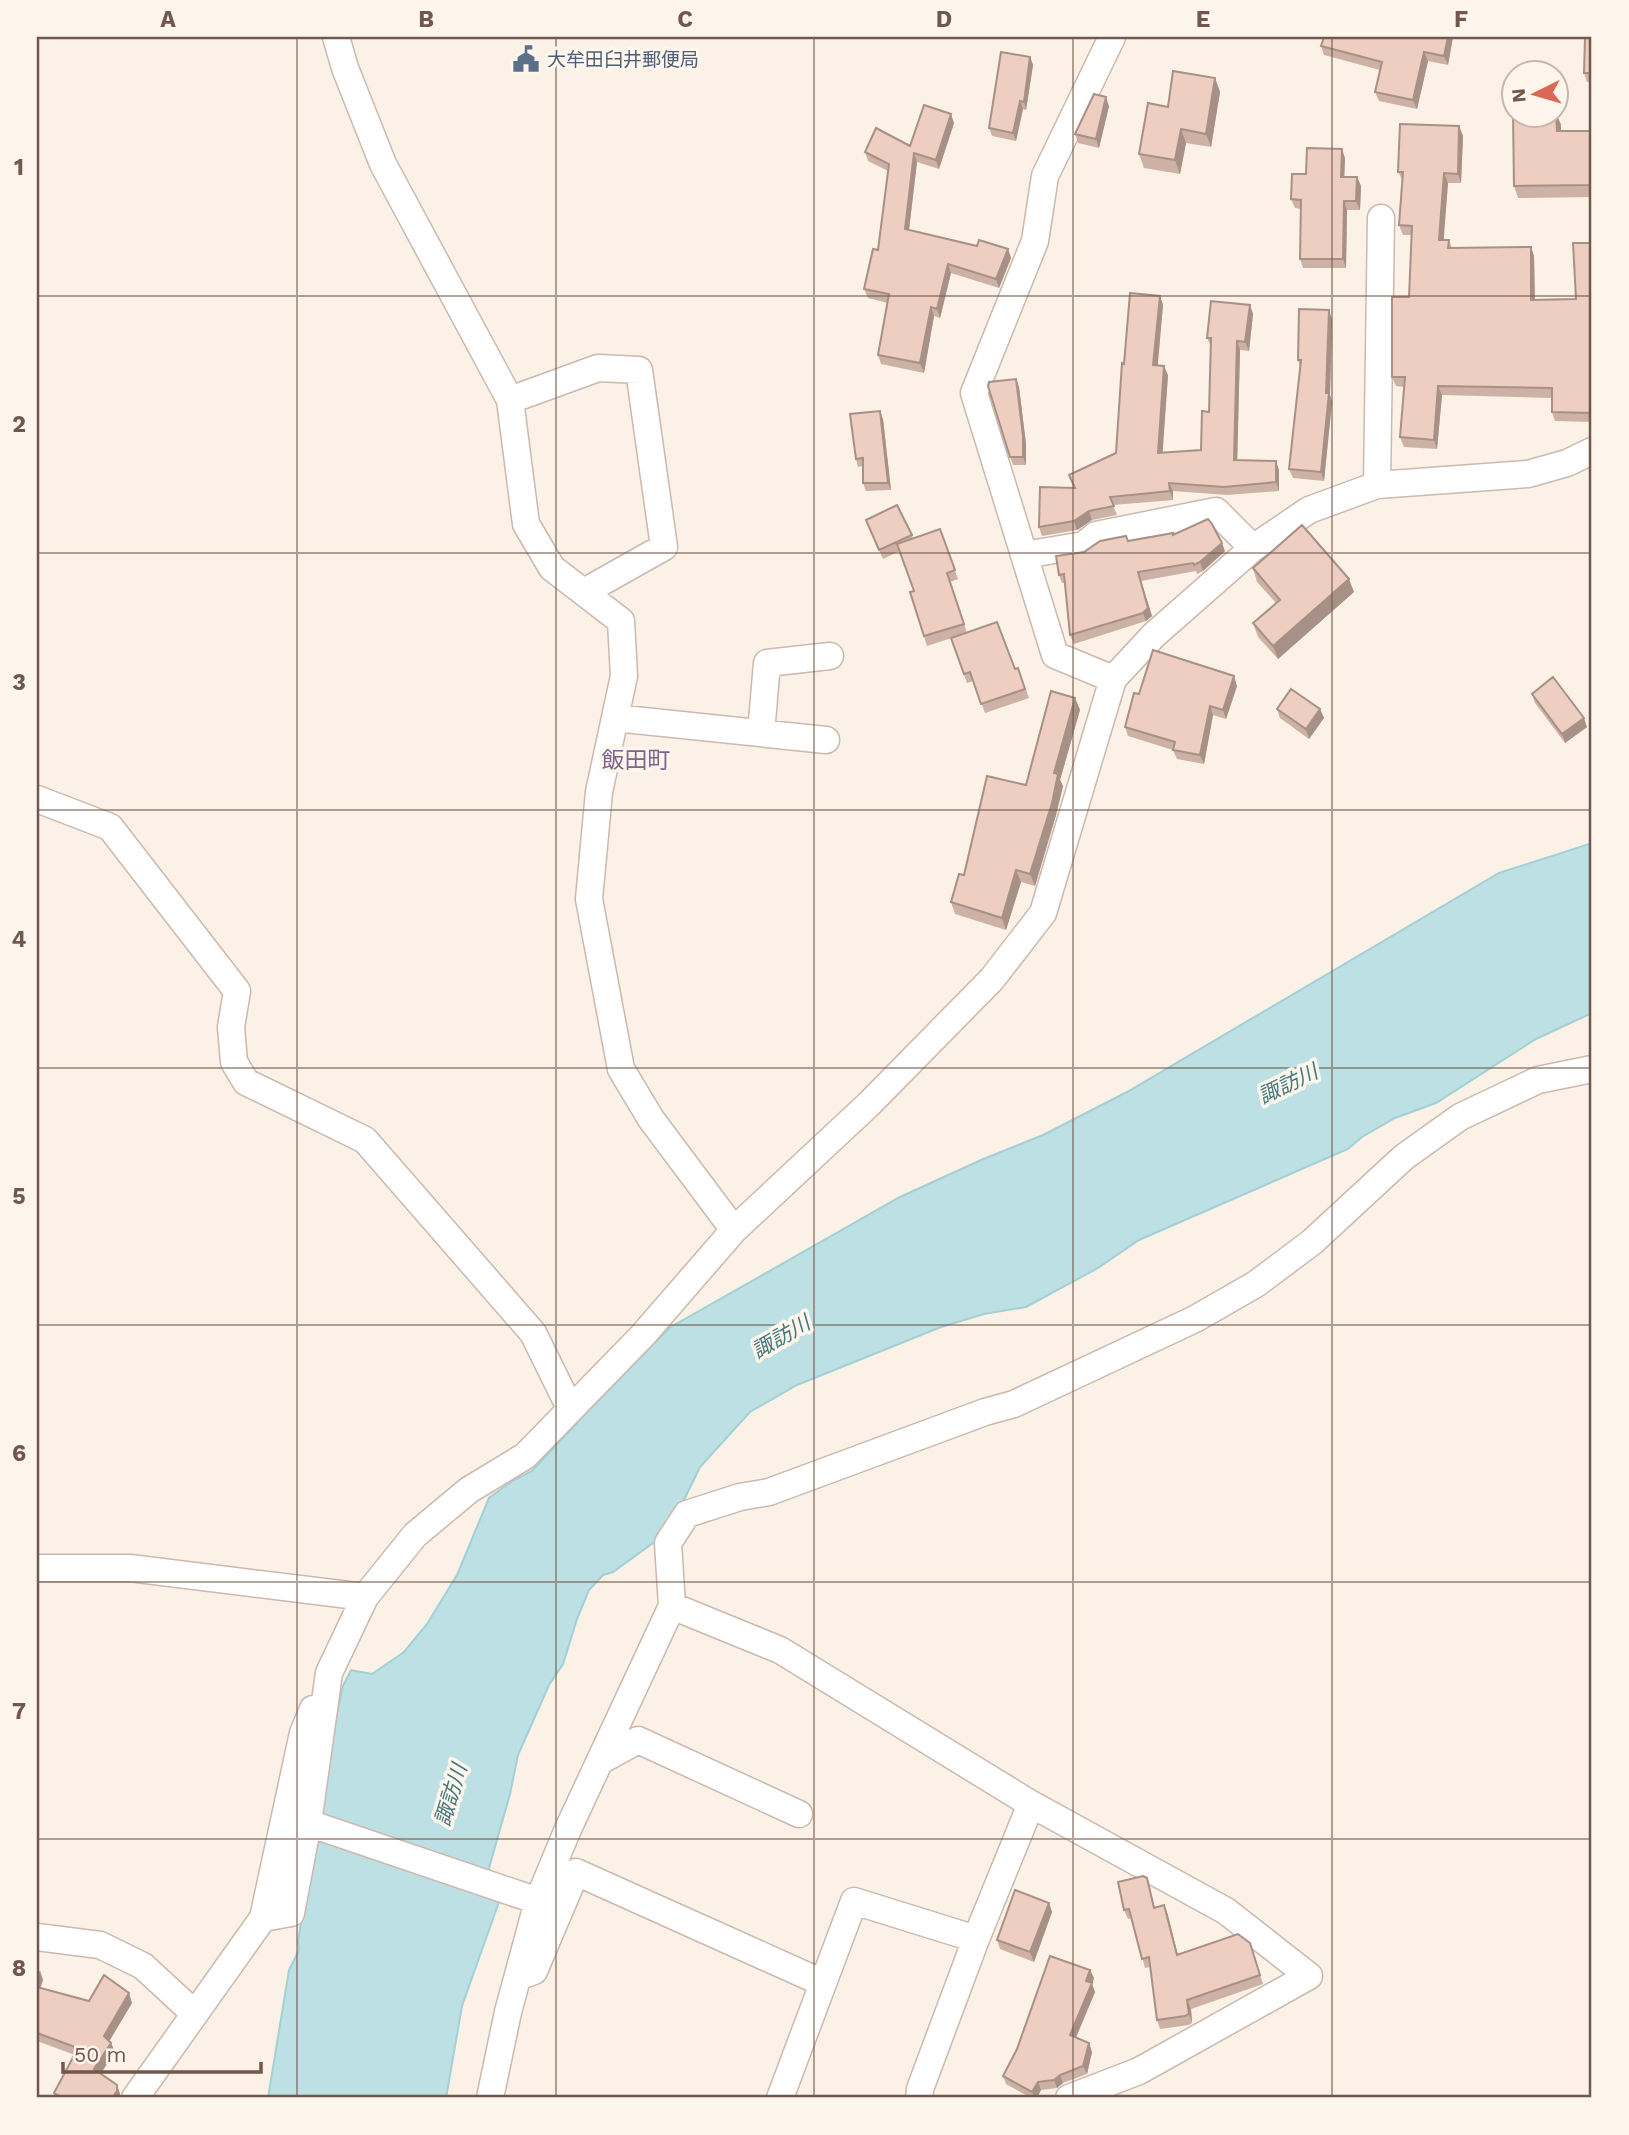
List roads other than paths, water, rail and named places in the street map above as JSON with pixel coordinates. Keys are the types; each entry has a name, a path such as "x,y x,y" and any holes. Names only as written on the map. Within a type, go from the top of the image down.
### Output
{"street":[{"path":"336,37 345,68 383,164 510,400 526,524 552,568 621,621 624,676 599,792 589,899 621,1069 651,1119 734,1230"},
{"path":"1112,37 1045,176 1035,242 974,393 1055,656 1113,679"},
{"path":"1377,485 1381,218"},
{"path":"510,400 597,368 639,370 664,547 584,593"},
{"path":"135,2098 263,1918 303,1732 365,1597 415,1535 469,1490 525,1456 643,1335 734,1230 869,1104 992,979 1043,913 1113,679 1154,635 1253,548 1309,510 1377,485 1528,474 1567,463 1592,451"},
{"path":"1024,555 1084,545 1096,535 1216,511 1253,548"},
{"path":"761,733 767,663 830,656"},
{"path":"615,718 826,740"},
{"path":"37,799 110,827 237,991 231,1027 234,1062 246,1082 365,1140 533,1333 570,1408"},
{"path":"491,2098 533,1899 672,1606 668,1543 687,1514 740,1497 769,1492 985,1412 1014,1404 1195,1319 1256,1284 1312,1242 1404,1157 1460,1117 1538,1080 1592,1069"},
{"path":"37,1568 130,1568 365,1597"},
{"path":"672,1606 780,1650 1031,1804 1226,1911 1308,1976 1139,2071 1069,2098"},
{"path":"263,1918 291,1913 312,1824 329,1674"},
{"path":"600,1761 638,1740 799,1814"},
{"path":"919,2098 976,1939 1031,1804"},
{"path":"312,1824 533,1899"},
{"path":"517,1977 534,1971 576,1872 823,1983"},
{"path":"780,2098 854,1901 976,1939"},
{"path":"37,1937 100,1945 143,1966 195,2014"}],"water":[{"name":"諏訪川","path":"1592,843 1592,1013 1536,1039 1436,1103 1395,1118 1362,1137 1348,1149 1139,1240 1098,1268 1026,1307 984,1314 941,1327 797,1385 750,1412 700,1467 664,1535 613,1572 603,1575 589,1590 563,1664 549,1685 518,1755 489,1868 500,1899 462,2006 446,2098 268,2098 289,1970 299,1950 298,1941 343,1686 351,1670 372,1674 404,1652 427,1624 457,1575 489,1498 512,1481 532,1471 669,1328 900,1197 1043,1135 1127,1092 1499,873"}],"place":[{"name":"大牟田臼井郵便局","path":"526,59"}],"district":[{"name":"飯田町","path":"636,760"}]}
